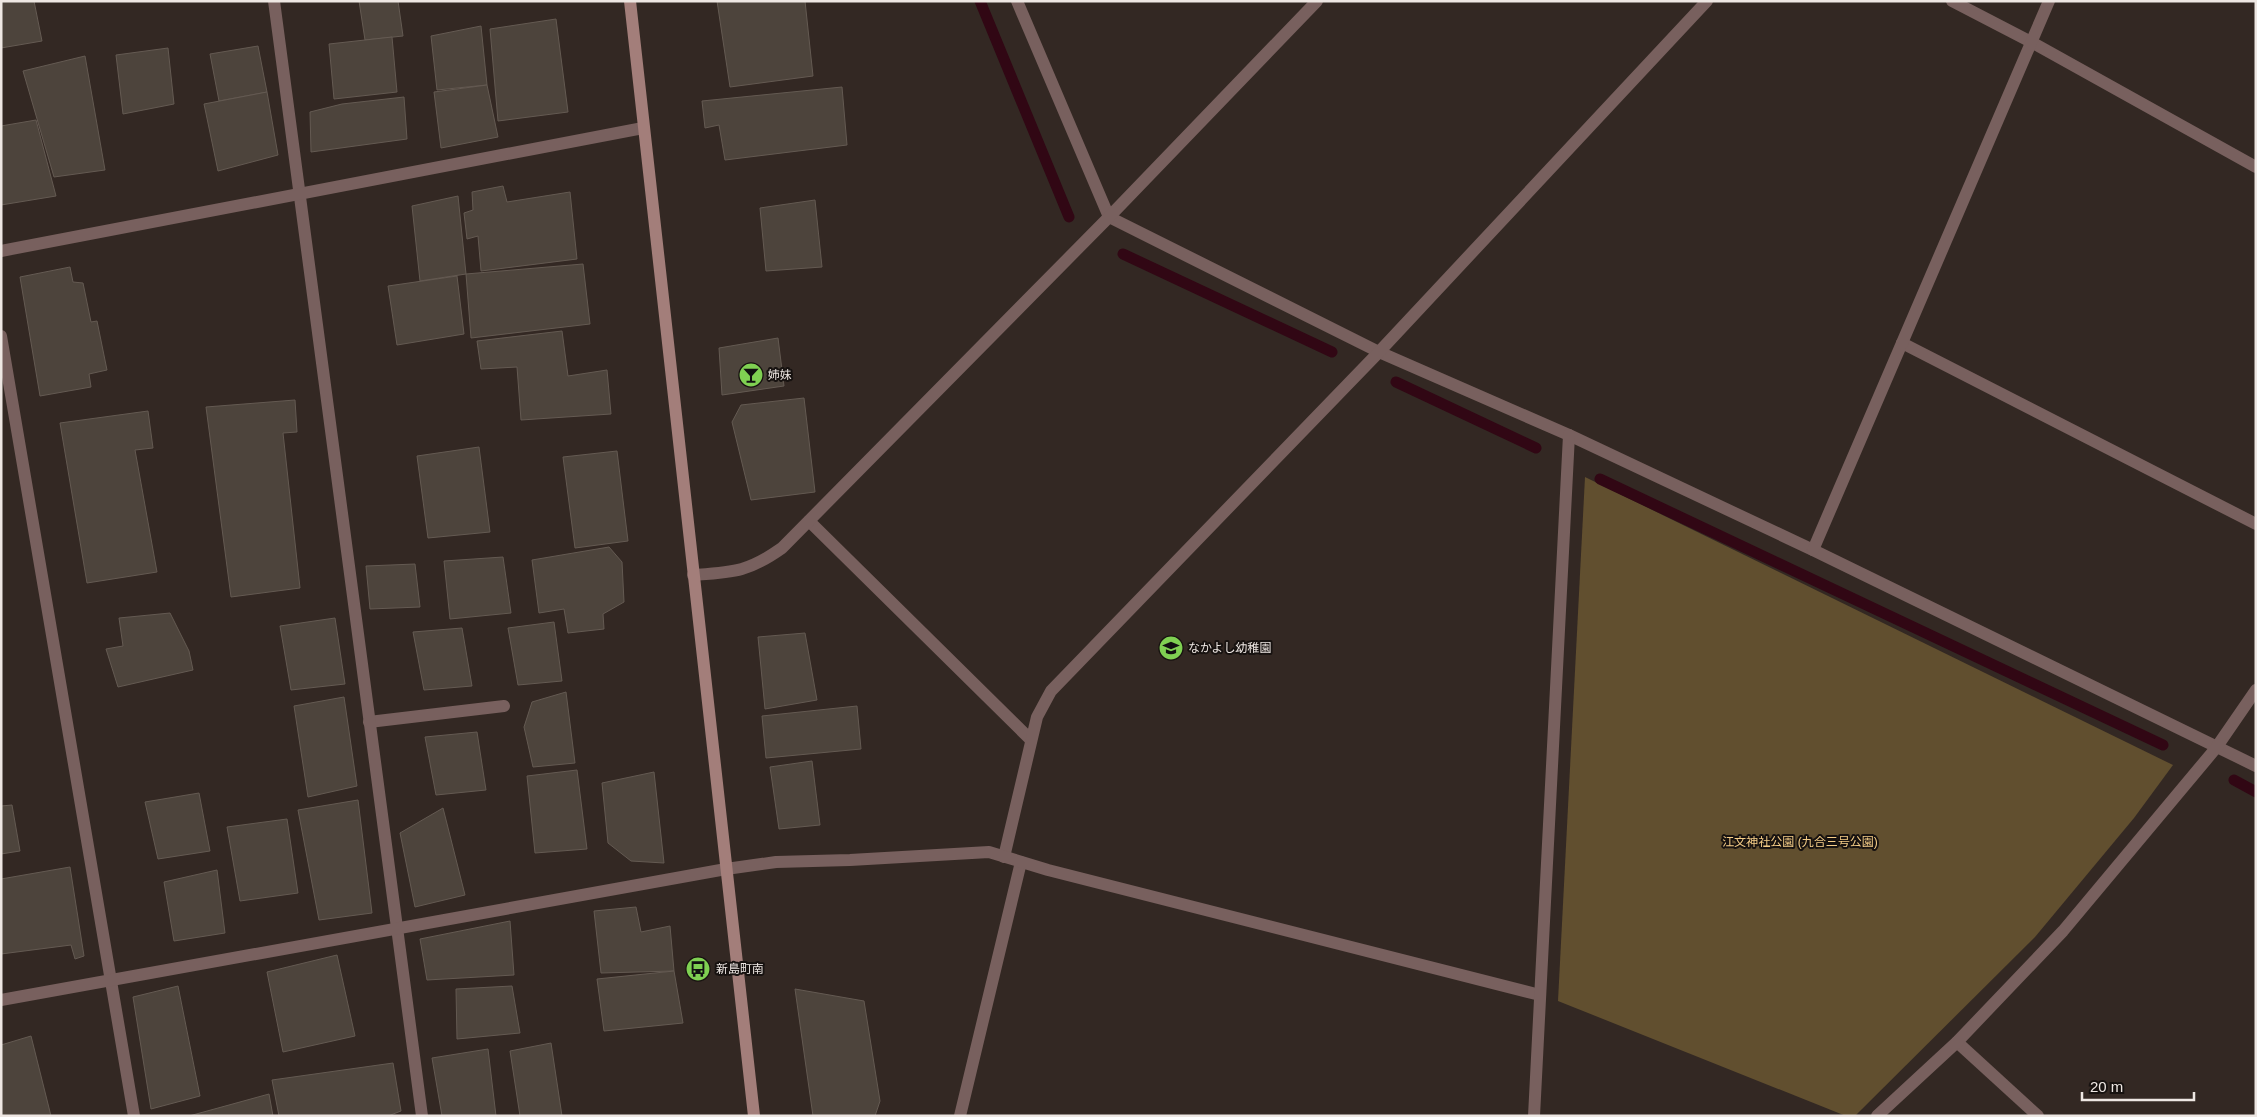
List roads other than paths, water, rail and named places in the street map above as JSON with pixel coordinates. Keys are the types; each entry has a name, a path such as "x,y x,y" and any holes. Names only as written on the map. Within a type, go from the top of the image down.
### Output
{"street":[{"path":"274,1 422,1116"},
{"path":"630,1 754,1116"},
{"path":"1017,1 1109,217 1379,352 1569,434 1813,550 2256,766"},
{"path":"693,576 734,572 761,563 782,548 1109,217 1317,1"},
{"path":"1004,857 1037,716 1051,691 1379,352 1707,1"},
{"path":"1952,1 2033,43 2256,166"},
{"path":"1813,550 2033,43 2049,1"},
{"path":"1,251 643,128"},
{"path":"1,336 134,1116"},
{"path":"1902,344 2256,524"},
{"path":"1534,1116 1569,434"},
{"path":"809,520 1032,740"},
{"path":"1877,1116 1957,1042 2063,931 2216,748 2256,690"},
{"path":"370,722 504,706"},
{"path":"1,1000 726,869 776,862 850,860 968,852 989,852 1021,862 1540,996"},
{"path":"960,1116 1021,862"},
{"path":"1957,1042 2038,1116"}],"waterway":[{"path":"980,1 1069,217"},
{"path":"1123,254 1332,352"},
{"path":"1396,382 1536,448"},
{"path":"1600,479 2163,745"},
{"path":"2234,780 2256,792"}],"place":[{"name":"姉妹","path":"751,375"},
{"name":"なかよし幼稚園","path":"1171,648"},
{"name":"新島町南","path":"698,969"}],"park label":[{"name":"江文神社公園 (九合三号公園)","path":"1800,842"}]}
